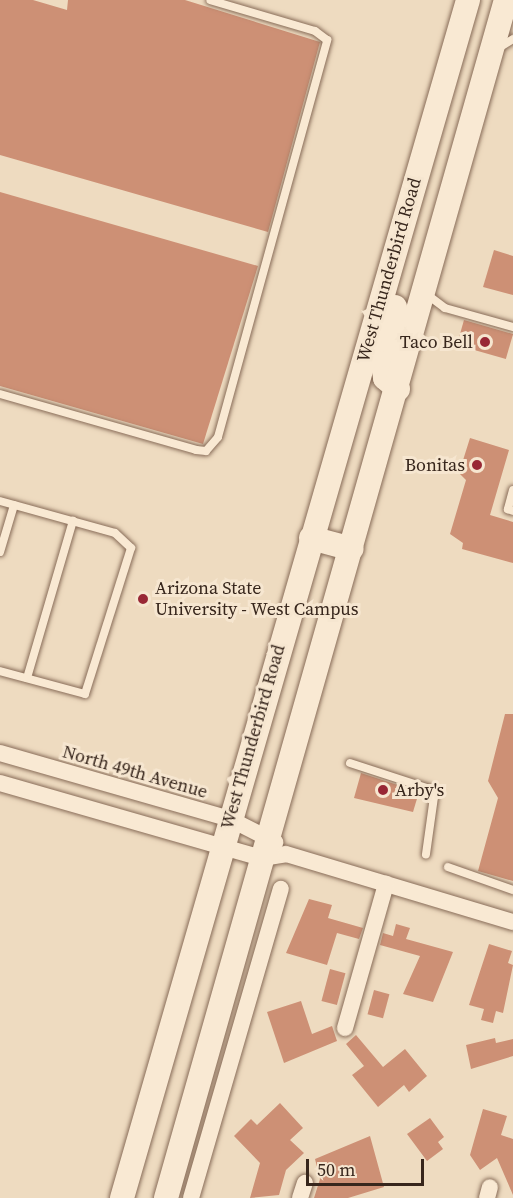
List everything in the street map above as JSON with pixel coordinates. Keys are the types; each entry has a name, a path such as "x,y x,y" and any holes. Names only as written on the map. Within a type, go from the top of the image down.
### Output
{"main road":[{"name":"West Thunderbird Road","path":"122,1198 468,0"},
{"path":"166,1198 259,917 266,847 398,389 506,0"},
{"path":"389,269 400,292 383,363 385,378 398,389"},
{"path":"311,538 352,549"}],"street":[{"name":"North 49th Avenue","path":"0,753 230,819 266,847"},
{"path":"0,783 222,846 266,847 513,922"},
{"path":"345,1028 386,884"},
{"path":"191,1198 259,917 281,889"}],"lane":[{"path":"0,394 196,450 206,451 218,437 327,40 315,31 210,0"},
{"path":"491,52 513,39"},
{"path":"424,293 445,308 513,327"},
{"path":"513,490 508,509 513,511"},
{"path":"0,501 115,533 131,549 85,694 0,671"},
{"path":"0,552 14,505"},
{"path":"27,678 73,521"},
{"path":"350,763 430,789 434,797 426,854"},
{"path":"448,867 513,890"}],"building":[{"path":"0,0 33,0 67,10 68,0 185,0 320,42 268,232 0,155"},
{"path":"0,192 258,266 203,444 0,386"},
{"path":"494,250 513,256 513,295 483,287"},
{"name":"Taco Bell","path":"464,320 513,334 506,359 457,345"},
{"path":"470,438 509,450 490,515 513,522 513,563 462,549 463,543 450,534 466,480 459,473"},
{"path":"505,714 513,714 513,881 478,871 498,798 488,781"},
{"name":"Arby's","path":"361,773 419,792 413,812 354,798"},
{"path":"309,899 332,905 328,918 363,928 359,939 337,933 327,965 286,953"},
{"path":"396,924 410,928 406,939 453,952 433,1002 403,994 420,956 380,945 383,933 393,936"},
{"path":"489,944 512,951 508,963 513,965 503,1013 496,1011 493,1023 481,1020 484,1009 469,1005"},
{"path":"330,969 345,973 337,1005 321,1001"},
{"path":"374,990 389,994 383,1018 368,1014"},
{"path":"301,1001 312,1034 332,1026 337,1041 284,1063 267,1012"},
{"path":"356,1035 383,1067 405,1049 427,1076 409,1092 404,1085 378,1107 352,1075 364,1066 346,1044"},
{"path":"495,1038 496,1043 513,1039 513,1056 471,1069 466,1045"},
{"path":"280,1103 303,1128 290,1140 304,1153 286,1170 279,1195 250,1198 260,1163 234,1136 251,1119 257,1125"},
{"path":"483,1109 507,1116 501,1135 513,1139 513,1195 497,1158 480,1170 470,1155"},
{"path":"430,1118 444,1137 438,1142 443,1149 427,1161 407,1134"},
{"path":"370,1136 384,1187 348,1198 314,1198 320,1179 315,1159"}],"place":[{"name":"Taco Bell","path":"485,342"},
{"name":"Bonitas","path":"477,465"},
{"name":"Arizona State University - West Campus","path":"143,599"},
{"name":"Arby's","path":"383,790"}]}
